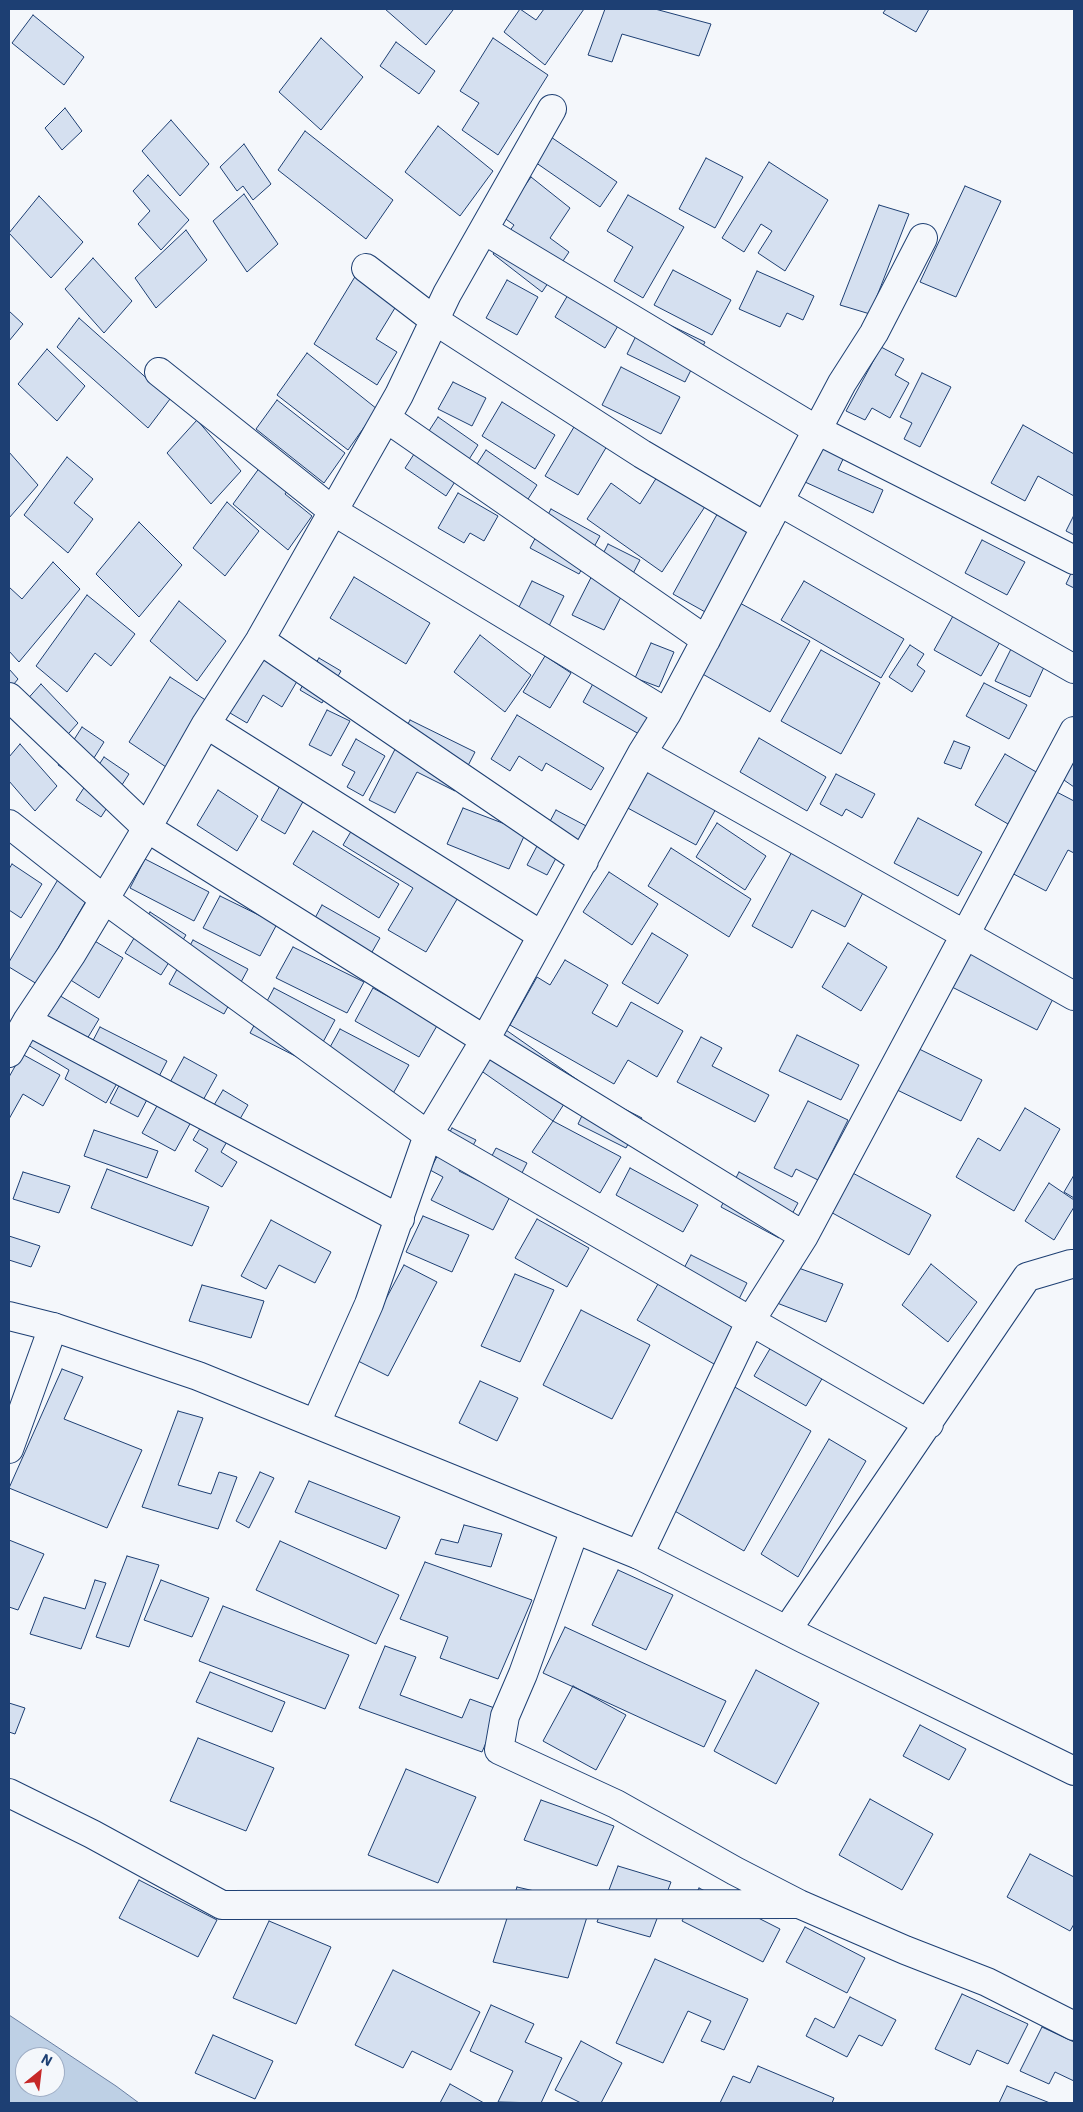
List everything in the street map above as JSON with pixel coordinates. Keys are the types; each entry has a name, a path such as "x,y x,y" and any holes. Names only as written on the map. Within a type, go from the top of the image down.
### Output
{"street":[{"path":"9,1052 27,1021 71,955 147,828 206,724 260,640 386,418 447,294 552,108"},
{"path":"484,230 817,430 1074,560"},
{"path":"316,1423 370,1304 428,1135 485,1040 642,753 667,713 842,383 874,334 924,238"},
{"path":"366,268 434,320 642,454 766,527"},
{"path":"159,372 334,511 667,713"},
{"path":"386,418 706,640"},
{"path":"780,502 1074,669"},
{"path":"260,640 584,861"},
{"path":"9,697 147,828 485,1040 804,1236"},
{"path":"206,724 541,935"},
{"path":"639,1554 751,1320 804,1236 1074,731"},
{"path":"642,753 1074,996"},
{"path":"9,824 104,899 428,1135 929,1424"},
{"path":"27,1021 400,1219"},
{"path":"787,1630 929,1424 1027,1277 1074,1264"},
{"path":"9,1316 53,1326 198,1376 639,1554 787,1630 1074,1771"},
{"path":"9,1449 53,1326"},
{"path":"575,1528 524,1674 506,1716 499,1750 616,1804 734,1871 799,1904 905,1950 987,1982 1074,2026"},
{"path":"9,1793 92,1834 222,1905 799,1904"}],"water":[{"path":"9,2015 57,2047 15,2047 15,2097 65,2097 65,2052 139,2103 9,2103"}],"building":[{"path":"385,9 452,9 453,10 426,45"},
{"path":"520,9 536,20 544,9 584,9 545,65 504,32"},
{"path":"605,9 655,9 711,24 699,56 622,34 612,62 588,55"},
{"path":"886,9 929,9 916,32 883,13"},
{"path":"33,15 84,57 64,85 12,43"},
{"path":"321,38 363,77 321,130 279,92"},
{"path":"493,38 548,75 498,155 462,130 479,103 460,91"},
{"path":"396,42 435,71 419,94 380,66"},
{"path":"65,108 82,131 62,150 45,128"},
{"path":"171,120 209,164 180,196 142,151"},
{"path":"438,126 493,171 460,216 405,172"},
{"path":"305,131 393,200 366,239 278,170"},
{"path":"548,135 617,182 600,207 532,160"},
{"path":"244,144 271,184 253,200 243,186 237,191 220,167"},
{"path":"706,158 743,177 715,228 679,209"},
{"path":"769,162 828,200 785,271 758,253 772,231 761,224 744,252 722,238"},
{"path":"148,175 189,220 161,250 138,224 150,211 133,191"},
{"path":"531,177 570,208 550,238 569,252 542,292 493,254 514,225 503,217"},
{"path":"965,186 1001,201 956,297 920,282"},
{"path":"244,194 278,244 247,272 213,221"},
{"path":"628,195 684,227 643,298 614,281 633,247 607,231"},
{"path":"39,196 83,242 51,278 9,233"},
{"path":"879,205 909,214 870,314 840,305"},
{"path":"186,230 207,260 156,308 135,278"},
{"path":"93,258 132,301 104,333 65,289"},
{"path":"673,270 731,300 712,335 654,305"},
{"path":"757,271 814,296 803,320 787,313 780,327 739,309"},
{"path":"356,275 398,303 376,339 397,352 377,385 314,344"},
{"path":"579,276 629,307 605,348 555,317"},
{"path":"507,280 538,297 517,335 486,318"},
{"path":"9,311 23,324 9,341"},
{"path":"647,314 705,342 685,382 627,354"},
{"path":"79,318 170,399 148,428 57,347"},
{"path":"881,347 904,359 895,375 909,383 890,418 872,408 865,420 846,411"},
{"path":"47,349 85,386 57,421 18,384"},
{"path":"307,353 377,409 348,450 277,395"},
{"path":"621,367 680,397 661,434 602,405"},
{"path":"922,373 951,387 920,447 904,439 912,423 900,417"},
{"path":"453,382 486,398 472,426 438,409"},
{"path":"277,400 345,453 324,483 256,429"},
{"path":"502,402 555,435 535,469 482,436"},
{"path":"438,417 478,445 446,496 405,468"},
{"path":"197,420 241,471 211,504 167,453"},
{"path":"1023,425 1074,454 1074,496 1038,476 1025,501 991,483"},
{"path":"574,427 607,446 578,495 545,476"},
{"path":"830,432 851,442 838,470 883,490 873,513 805,482"},
{"path":"486,450 537,485 514,521 463,486"},
{"path":"9,452 38,485 9,518"},
{"path":"67,457 93,479 74,503 93,519 68,553 24,515"},
{"path":"263,463 291,485 285,494 312,516 288,550 233,504"},
{"path":"662,469 708,502 662,572 587,519 611,483 640,504"},
{"path":"458,493 498,516 484,541 470,533 464,543 438,528"},
{"path":"227,502 259,531 225,576 193,548"},
{"path":"551,509 600,536 579,574 530,548"},
{"path":"720,509 754,528 707,613 673,594"},
{"path":"1074,515 1074,535 1066,531"},
{"path":"139,522 182,565 139,617 96,574"},
{"path":"982,540 1025,562 1007,595 965,573"},
{"path":"608,544 640,560 604,630 572,615"},
{"path":"53,562 80,589 19,662 9,651 9,587 22,599"},
{"path":"1074,567 1074,588 1066,584"},
{"path":"354,577 430,623 406,664 330,618"},
{"path":"532,581 564,596 547,630 515,615"},
{"path":"804,581 904,639 881,678 781,620"},
{"path":"87,595 135,634 111,666 95,653 67,692 36,666"},
{"path":"179,601 226,641 197,681 150,641"},
{"path":"738,602 810,641 770,712 699,672"},
{"path":"953,616 1000,642 981,676 934,650"},
{"path":"270,635 310,659 282,707 263,695 247,723 225,710"},
{"path":"480,635 531,675 505,712 454,672"},
{"path":"651,643 674,652 659,687 635,678"},
{"path":"910,645 924,654 917,665 925,671 912,692 889,677"},
{"path":"1011,649 1045,665 1030,697 995,681"},
{"path":"821,650 880,683 841,754 781,721"},
{"path":"545,656 571,673 550,708 523,692"},
{"path":"319,658 341,671 322,703 300,690"},
{"path":"9,669 18,679 9,690"},
{"path":"170,677 207,701 166,767 129,742"},
{"path":"595,680 658,715 646,738 583,702"},
{"path":"984,683 1027,705 1009,739 966,716"},
{"path":"41,684 78,723 61,742 24,703"},
{"path":"327,710 350,721 331,756 309,745"},
{"path":"517,715 604,768 591,790 546,763 542,771 519,756 510,771 491,759"},
{"path":"410,720 475,752 455,791 417,772 395,813 369,800"},
{"path":"82,727 104,742 80,780 58,765"},
{"path":"759,738 826,777 807,811 740,772"},
{"path":"356,739 385,756 363,796 347,787 355,772 342,765"},
{"path":"954,741 970,747 961,769 944,763"},
{"path":"20,744 57,786 35,811 9,781 9,757"},
{"path":"1005,754 1038,773 1008,824 975,805"},
{"path":"1074,756 1074,787 1061,778"},
{"path":"104,757 129,774 101,817 76,800"},
{"path":"646,766 718,805 696,845 624,806"},
{"path":"836,774 875,794 862,818 846,809 842,816 820,804"},
{"path":"281,784 305,798 285,834 261,820"},
{"path":"1049,788 1074,801 1074,853 1068,850 1046,891 1006,870"},
{"path":"218,790 258,816 237,851 197,825"},
{"path":"463,808 526,832 509,869 447,844"},
{"path":"556,810 590,828 579,851 564,843 547,875 527,865"},
{"path":"918,818 982,852 958,896 894,863"},
{"path":"356,823 463,889 426,952 388,930 413,888 343,845"},
{"path":"717,823 766,856 745,890 696,857"},
{"path":"313,831 399,884 379,918 293,864"},
{"path":"671,848 751,899 729,937 648,886"},
{"path":"794,848 866,887 845,927 812,910 792,948 752,926"},
{"path":"145,859 209,892 194,921 130,888"},
{"path":"69,861 99,879 37,984 9,967 9,962"},
{"path":"12,864 42,884 21,918 9,910 9,869"},
{"path":"609,872 658,904 632,945 583,912"},
{"path":"220,896 277,924 260,956 203,928"},
{"path":"322,905 380,938 360,973 315,918"},
{"path":"150,912 186,935 161,975 125,953"},
{"path":"652,933 688,955 658,1004 622,983"},
{"path":"93,940 123,958 99,998 69,979"},
{"path":"193,940 248,969 224,1014 169,984"},
{"path":"848,943 887,967 861,1011 822,987"},
{"path":"293,947 364,982 347,1013 276,978"},
{"path":"968,950 1055,995 1037,1030 950,986"},
{"path":"565,960 608,985 592,1013 617,1027 631,1002 683,1031 657,1077 628,1060 614,1084 510,1025 537,977 550,985"},
{"path":"274,988 335,1020 311,1064 250,1033"},
{"path":"373,988 438,1024 419,1057 355,1021"},
{"path":"57,994 99,1019 78,1054 120,1078 106,1103 65,1079 69,1070 28,1045"},
{"path":"100,1027 167,1061 138,1117 110,1103 126,1072 87,1052"},
{"path":"340,1029 409,1065 386,1106 318,1069"},
{"path":"506,1030 579,1081 553,1121 480,1070"},
{"path":"797,1035 859,1065 841,1100 779,1071"},
{"path":"701,1037 722,1048 712,1066 769,1095 755,1122 677,1082"},
{"path":"911,1045 982,1080 961,1121 889,1086"},
{"path":"22,1054 60,1075 43,1106 23,1094 9,1119 9,1077"},
{"path":"184,1057 217,1075 175,1151 142,1133"},
{"path":"223,1090 248,1105 221,1152 237,1162 222,1187 195,1171 208,1149 193,1140"},
{"path":"593,1093 642,1118 626,1148 578,1124"},
{"path":"808,1101 848,1120 818,1180 796,1169 792,1177 774,1168"},
{"path":"1025,1108 1060,1129 1014,1211 956,1177 978,1138 1000,1151"},
{"path":"553,1121 621,1157 600,1193 532,1152"},
{"path":"452,1128 476,1140 459,1171 479,1181 496,1148 527,1163 493,1230 431,1200 443,1177 430,1170"},
{"path":"94,1130 158,1151 147,1178 84,1156"},
{"path":"630,1168 698,1205 683,1232 616,1195"},
{"path":"107,1169 209,1207 192,1246 91,1208"},
{"path":"849,1171 931,1215 909,1255 827,1210"},
{"path":"23,1172 70,1186 59,1213 13,1199"},
{"path":"739,1172 798,1203 779,1238 721,1207"},
{"path":"1074,1175 1074,1198 1064,1192"},
{"path":"1049,1183 1074,1200 1074,1207 1054,1240 1025,1221"},
{"path":"423,1216 469,1235 452,1272 406,1252"},
{"path":"537,1219 589,1248 567,1287 515,1258"},
{"path":"271,1220 331,1252 315,1283 279,1265 266,1289 241,1276"},
{"path":"9,1236 40,1246 31,1267 9,1260"},
{"path":"691,1255 747,1283 731,1315 674,1287"},
{"path":"931,1264 977,1302 948,1342 902,1305"},
{"path":"404,1265 437,1282 388,1376 354,1359"},
{"path":"793,1266 843,1284 826,1322 777,1303"},
{"path":"515,1274 554,1290 520,1362 481,1346"},
{"path":"658,1284 741,1332 721,1368 637,1320"},
{"path":"202,1285 264,1301 251,1338 189,1321"},
{"path":"581,1310 650,1345 612,1419 543,1385"},
{"path":"771,1347 823,1377 806,1406 754,1376"},
{"path":"62,1369 83,1377 64,1419 142,1450 107,1528 9,1488"},
{"path":"480,1381 518,1398 497,1441 459,1423"},
{"path":"733,1386 811,1431 744,1551 666,1506"},
{"path":"178,1411 203,1418 178,1485 211,1494 219,1472 237,1477 218,1529 142,1507"},
{"path":"829,1439 866,1461 798,1577 761,1554"},
{"path":"260,1472 274,1478 249,1528 236,1521"},
{"path":"309,1481 400,1517 386,1549 295,1512"},
{"path":"464,1525 502,1534 491,1567 435,1554 441,1539 458,1543"},
{"path":"9,1540 44,1554 18,1610 9,1607"},
{"path":"280,1541 399,1595 376,1644 256,1590"},
{"path":"127,1556 159,1565 129,1647 96,1637"},
{"path":"425,1562 532,1600 498,1679 440,1658 448,1637 400,1619"},
{"path":"618,1570 673,1595 646,1650 592,1625"},
{"path":"95,1580 106,1583 81,1649 30,1634 44,1597 85,1609"},
{"path":"161,1580 209,1598 192,1637 144,1620"},
{"path":"223,1606 349,1655 325,1709 199,1661"},
{"path":"565,1627 726,1701 704,1747 543,1673"},
{"path":"385,1646 416,1657 400,1695 462,1718 470,1699 500,1710 482,1752 359,1708"},
{"path":"756,1670 819,1703 776,1784 714,1751"},
{"path":"210,1672 285,1702 272,1732 196,1702"},
{"path":"573,1686 626,1715 596,1770 543,1741"},
{"path":"9,1703 25,1708 15,1734 9,1732"},
{"path":"920,1725 966,1749 949,1780 903,1756"},
{"path":"198,1738 274,1768 246,1831 170,1801"},
{"path":"406,1769 476,1797 438,1883 368,1855"},
{"path":"870,1799 933,1834 902,1890 839,1855"},
{"path":"541,1800 614,1826 597,1866 524,1840"},
{"path":"1030,1854 1074,1877 1074,1924 1070,1931 1007,1897"},
{"path":"618,1866 671,1882 650,1937 597,1922"},
{"path":"139,1880 217,1920 198,1957 119,1918"},
{"path":"517,1887 591,1904 568,1978 493,1962"},
{"path":"699,1888 780,1929 763,1962 682,1921"},
{"path":"269,1921 331,1947 296,2024 233,1998"},
{"path":"805,1927 865,1958 847,1993 786,1962"},
{"path":"655,1959 748,1999 724,2050 701,2041 711,2021 688,2011 663,2063 616,2043"},
{"path":"393,1970 480,2012 451,2070 412,2051 403,2068 355,2045"},
{"path":"962,1994 1028,2024 1008,2064 977,2050 970,2065 935,2049"},
{"path":"850,1997 896,2020 882,2046 859,2035 847,2057 806,2036 815,2018 834,2028"},
{"path":"491,2005 534,2024 525,2042 562,2058 541,2103 498,2102 513,2071 470,2051"},
{"path":"1042,2027 1074,2042 1074,2081 1055,2072 1049,2084 1020,2071"},
{"path":"213,2035 273,2061 255,2099 195,2073"},
{"path":"581,2041 622,2063 601,2103 581,2103 555,2090"},
{"path":"758,2066 834,2098 832,2103 720,2103 733,2076 750,2083"},
{"path":"450,2084 484,2103 440,2103"},
{"path":"1007,2086 1050,2103 999,2103"}]}
